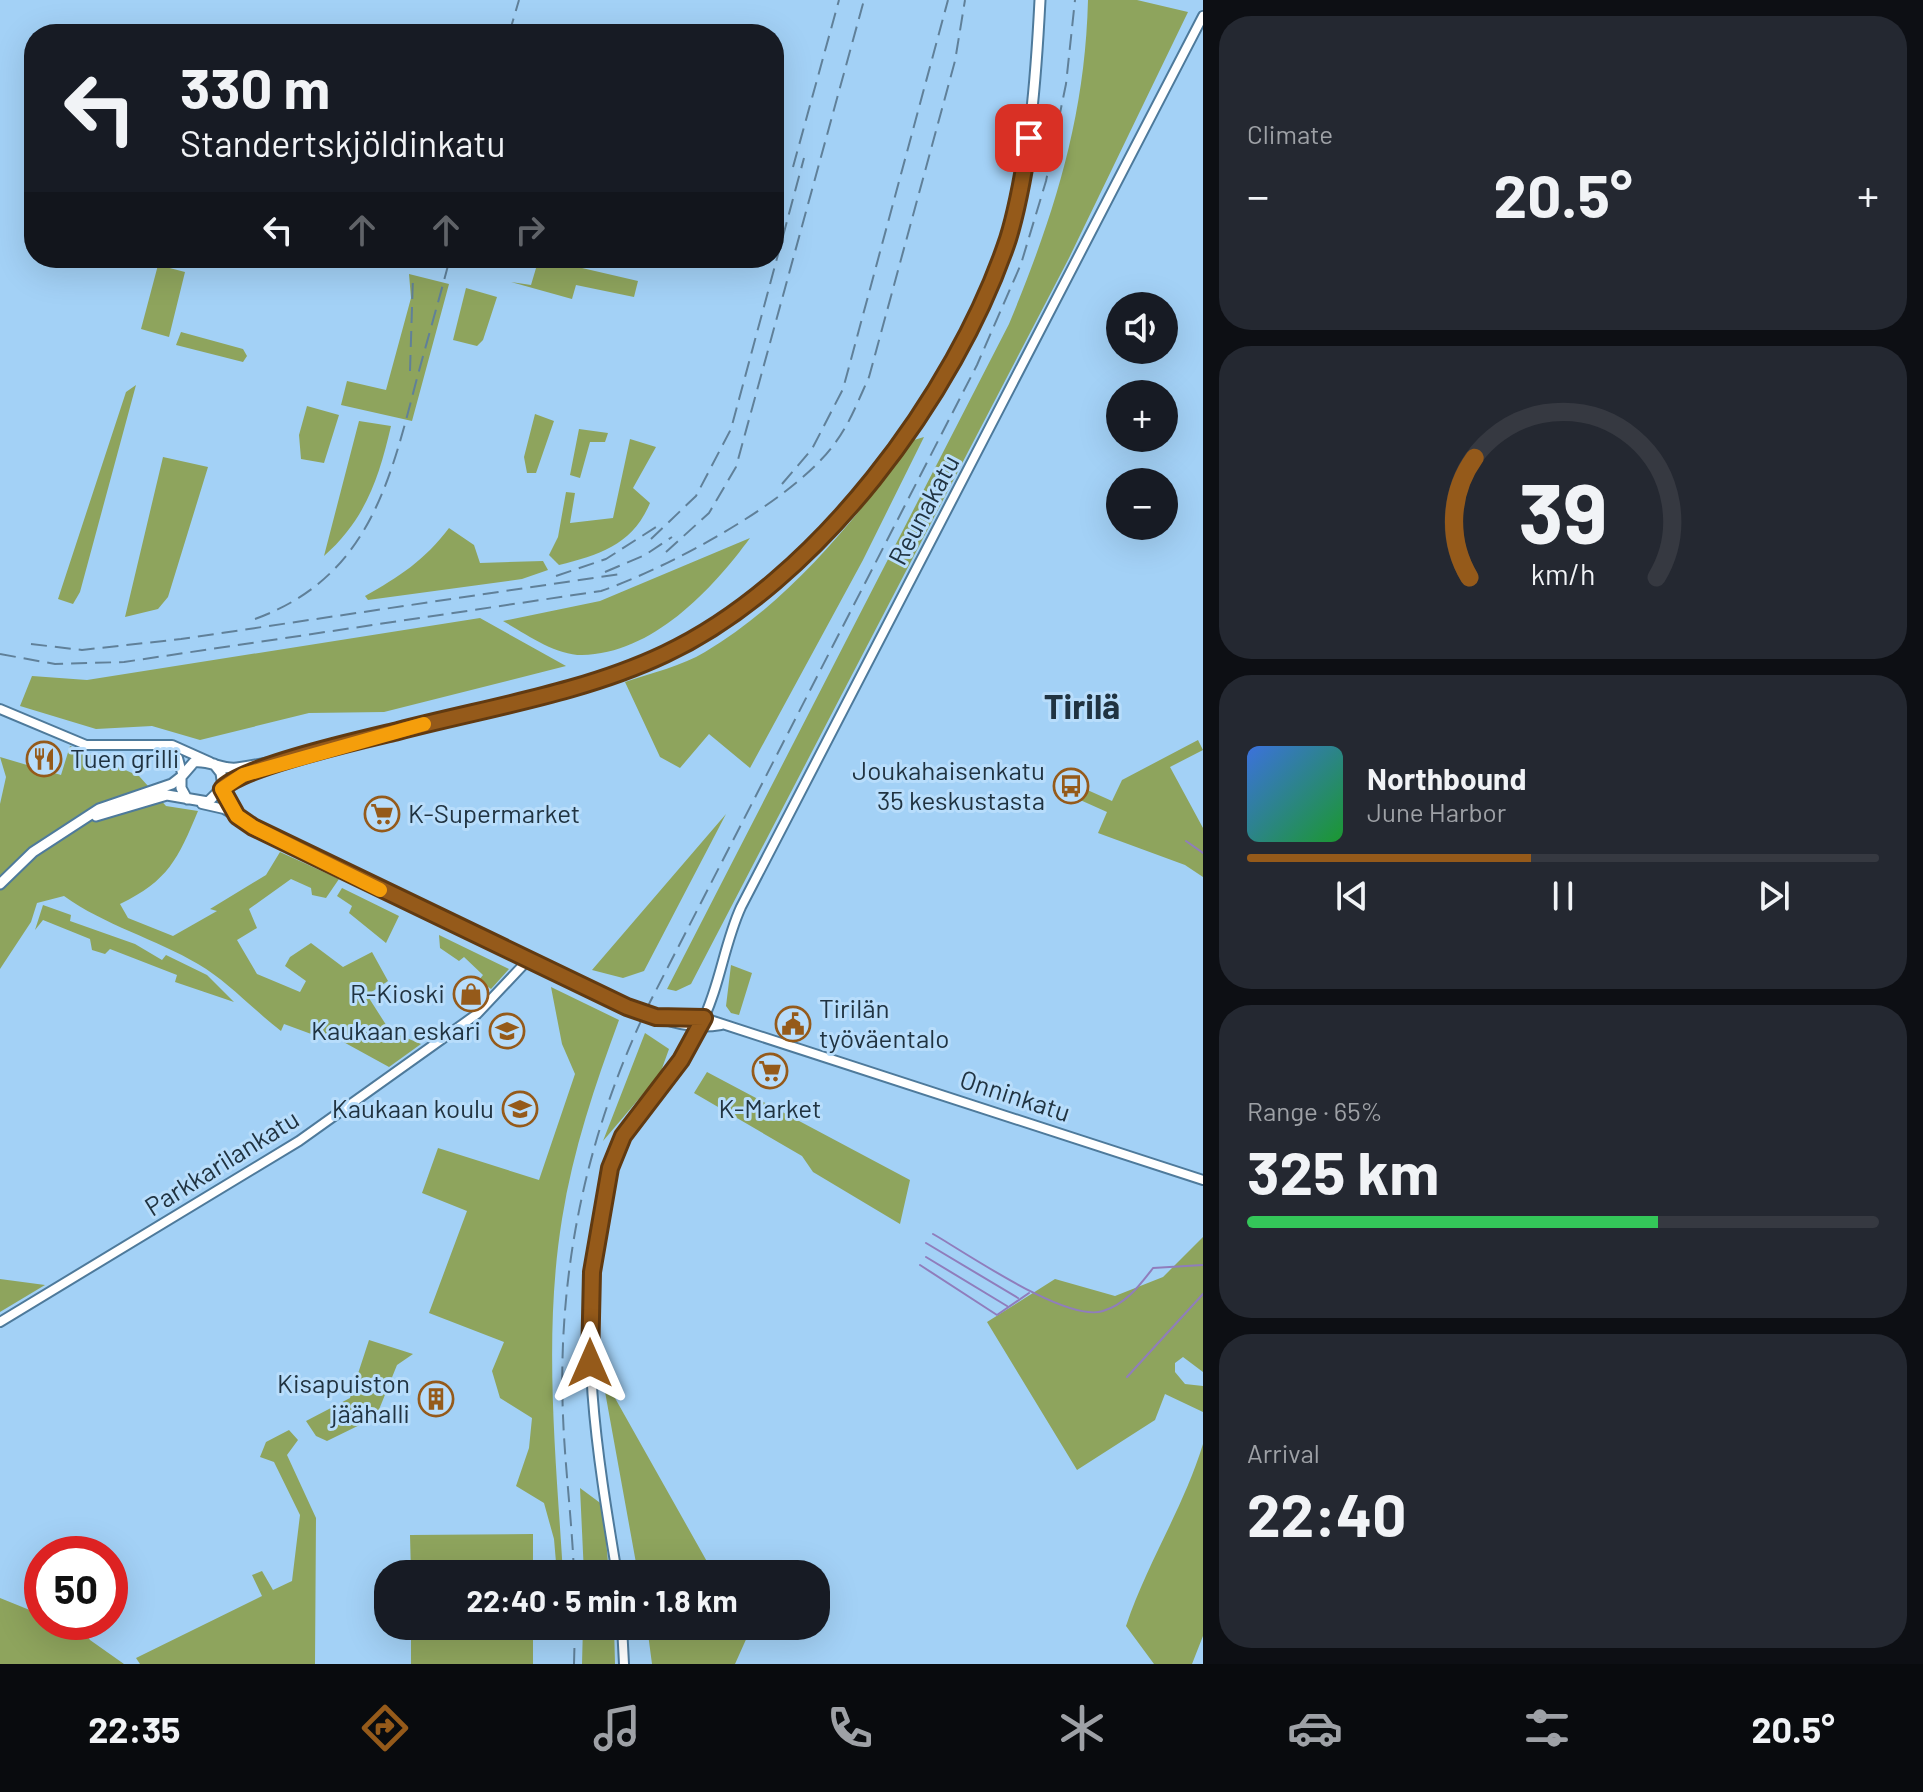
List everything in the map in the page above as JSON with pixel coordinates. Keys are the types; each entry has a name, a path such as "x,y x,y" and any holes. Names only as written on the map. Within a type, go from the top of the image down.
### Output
{"main road":[{"path":"74,825 167,795 202,804 215,798 222,788 243,775 338,746 638,666 734,615 807,554 870,481 948,371 979,310 1008,238 1025,161 1035,92 1040,0"},
{"path":"0,884 33,852 74,825 114,802 172,784 194,762 234,769 338,746"},
{"path":"212,763 221,773 222,788"},
{"path":"181,775 181,788 187,799"}],"street":[{"name":"Reunakatu","path":"615,1560 593,1429 590,1317 598,1229 610,1168 623,1136 681,1060 704,1018 722,954 741,907 1203,16"},
{"path":"0,709 86,745 179,747 212,763"},
{"path":"155,746 178,758 181,775"},
{"path":"222,788 237,816"},
{"path":"202,804 237,816 265,834 527,961 656,1017 698,1029"},
{"name":"Parkkarilankatu","path":"0,1322 299,1141 477,1014 527,961"},
{"path":"656,1017 704,1018"},
{"name":"Onninkatu","path":"704,1018 820,1053 1203,1180"},
{"name":"Onninkatu","path":"698,1029 722,1025"},
{"path":"623,1640 624,1664"}],"green space":[{"path":"1088,0 1137,0 1188,12 1069,258 691,984 676,991 667,989 1009,324 1053,205 1074,126 1086,44"},
{"path":"157,268 185,272 169,337 141,329"},
{"path":"536,268 582,268 638,281 634,297 576,285 572,299 511,282 531,285"},
{"path":"409,274 449,284 412,421 341,405 347,381 386,390 411,298"},
{"path":"466,288 497,297 483,340 477,346 453,340"},
{"path":"181,332 243,349 247,356 243,362 176,345"},
{"path":"136,385 80,592 73,604 58,599 126,392"},
{"path":"307,406 339,415 324,463 301,459 299,435"},
{"path":"535,414 554,421 536,473 527,473 524,457"},
{"path":"359,421 391,426 375,480 360,513 324,556"},
{"path":"579,429 608,433 605,442 590,442 580,478 570,475"},
{"path":"924,437 863,560 750,768 709,734 680,768 660,757 625,682 696,657 766,608 845,528 914,440"},
{"path":"630,439 656,447 633,488 650,503 643,517 614,546 559,565 549,555 558,537 566,492 575,493 570,523 613,518"},
{"path":"163,457 208,467 168,597 158,609 125,617"},
{"path":"449,528 474,545 480,563 543,561 548,570 522,579 368,600 365,596 411,567"},
{"path":"750,538 699,598 678,616 632,644 608,652 572,654 541,643 503,621 600,601"},
{"path":"480,618 566,666 384,712 309,713 200,740 152,726 96,729 20,706 32,676 87,680"},
{"path":"1198,740 1203,750 1170,767 1203,828 1203,877 1185,865 1098,833 1107,812 1069,795 1074,784 1112,801 1122,780"},
{"path":"70,746 139,776 166,806 198,811 170,867 150,887 120,904 128,918 173,936 217,911 210,909 266,875 280,852 339,879 326,898 312,895 311,888 291,879 249,909 257,928 237,940 257,974 300,992 306,981 285,966 290,957 311,943 343,967 372,952 388,981 367,995 390,1031 421,1044 389,1067 338,1039 333,1042 284,1024 281,1031 198,964 96,915 64,896 37,903 31,922 0,969 0,804 6,777 0,757 61,775"},
{"path":"726,814 644,971 623,978 592,970"},
{"path":"342,888 399,916 386,943 349,913 352,906 337,896"},
{"path":"43,905 71,915 70,921 135,944 162,960 166,955 207,975 234,1002 175,982 177,975 110,949 105,954 92,950 90,939 43,920 35,930"},
{"path":"439,935 509,969 491,989 479,980 483,975 464,957 459,961 440,948"},
{"path":"731,965 752,973 739,1015 731,1013 726,1006"},
{"path":"551,987 619,1020 579,1143 556,1263 552,1352 562,1560 556,1560 554,1539 544,1503 516,1486 529,1448 532,1418 500,1398 492,1371 504,1342 429,1313 467,1211 422,1193 438,1148 539,1180 575,1074 562,1044"},
{"path":"645,1033 669,1049 660,1074 603,1141"},
{"path":"707,1072 910,1180 900,1224 813,1172 802,1156 694,1093"},
{"path":"1203,1237 1203,1372 1183,1357 1175,1363 1175,1372 1185,1384 1203,1386 1203,1412 1165,1394 1155,1420 1077,1470 987,1322 1055,1279 1115,1296 1163,1277"},
{"path":"0,1279 45,1285 0,1312"},
{"path":"369,1340 413,1354 397,1365 376,1417 327,1441 316,1436 306,1421 350,1398"},
{"path":"602,1375 706,1560 635,1560"},
{"path":"289,1430 298,1440 287,1455 316,1518 315,1664 140,1664 136,1658 262,1596 252,1575 262,1571 273,1590 292,1581 300,1515 274,1462 260,1457 266,1442"},
{"path":"1203,1444 1203,1636 1192,1664 1154,1664 1126,1626"},
{"path":"580,1488 603,1505 608,1560 583,1560"},
{"path":"533,1534 533,1560 411,1560 410,1535"},
{"path":"0,1598 24,1608 24,1640 90,1640 124,1664 0,1664"},
{"path":"411,1640 533,1640 533,1664 411,1664"},
{"path":"583,1640 614,1640 615,1664 582,1664"},
{"path":"649,1640 746,1640 735,1664 652,1664"}],"waterway":[{"path":"1186,841 1203,853"},
{"path":"933,1234 1043,1297 1087,1312 1103,1311 1119,1304 1153,1268 1203,1265"},
{"path":"926,1243 1018,1298"},
{"path":"926,1257 1007,1306"},
{"path":"920,1265 997,1315 1029,1293"},
{"path":"1127,1377 1203,1294"}],"railway":[{"path":"512,24 519,0"},
{"path":"793,167 839,0"},
{"path":"666,552 709,513 736,467 864,0"},
{"path":"782,484 812,449 843,389 948,0"},
{"path":"0,654 55,664 124,662 601,591 659,567 758,511 787,490 832,447 848,422 869,377 955,61 965,0"},
{"path":"573,1560 563,1416 565,1308 581,1203 609,1101 650,1002 977,365 1021,264 1046,181 1066,84 1075,0"},
{"path":"784,232 804,158"},
{"path":"255,619 293,601 324,579 348,553 367,524 383,492 395,457 447,268"},
{"path":"651,539 696,496 731,429 774,268"},
{"path":"410,371 413,276"},
{"path":"556,576 606,559 656,527"},
{"path":"605,572 645,555 672,537"},
{"path":"31,644 82,650 181,639 620,574"},
{"path":"574,1664 575,1640"}],"slow traffic":[{"path":"380,890 253,827 237,816 224,799 222,789 228,782 243,775 424,724"}],"place":[{"name":"Tuen grilli","path":"44,759"},
{"name":"Joukahaisenkatu 35 keskustasta","path":"1071,786"},
{"name":"K-Supermarket","path":"382,814"},
{"name":"R-Kioski","path":"471,994"},
{"name":"Tirilän työväentalo","path":"793,1024"},
{"name":"Kaukaan eskari","path":"507,1031"},
{"name":"K-Market","path":"770,1071"},
{"name":"Kaukaan koulu","path":"520,1109"},
{"name":"Kisapuiston jäähalli","path":"436,1399"}],"district":[{"name":"Tirilä","path":"1082,707"}],"route":[{"path":"590,1363 592,1272 610,1168 623,1136 681,1060 704,1018 656,1017 527,961 253,827 237,816 224,799 222,789 234,778 338,746 584,683 638,666 707,632 782,578 829,530 870,481 948,371 979,310 1008,238 1029,138"}]}
